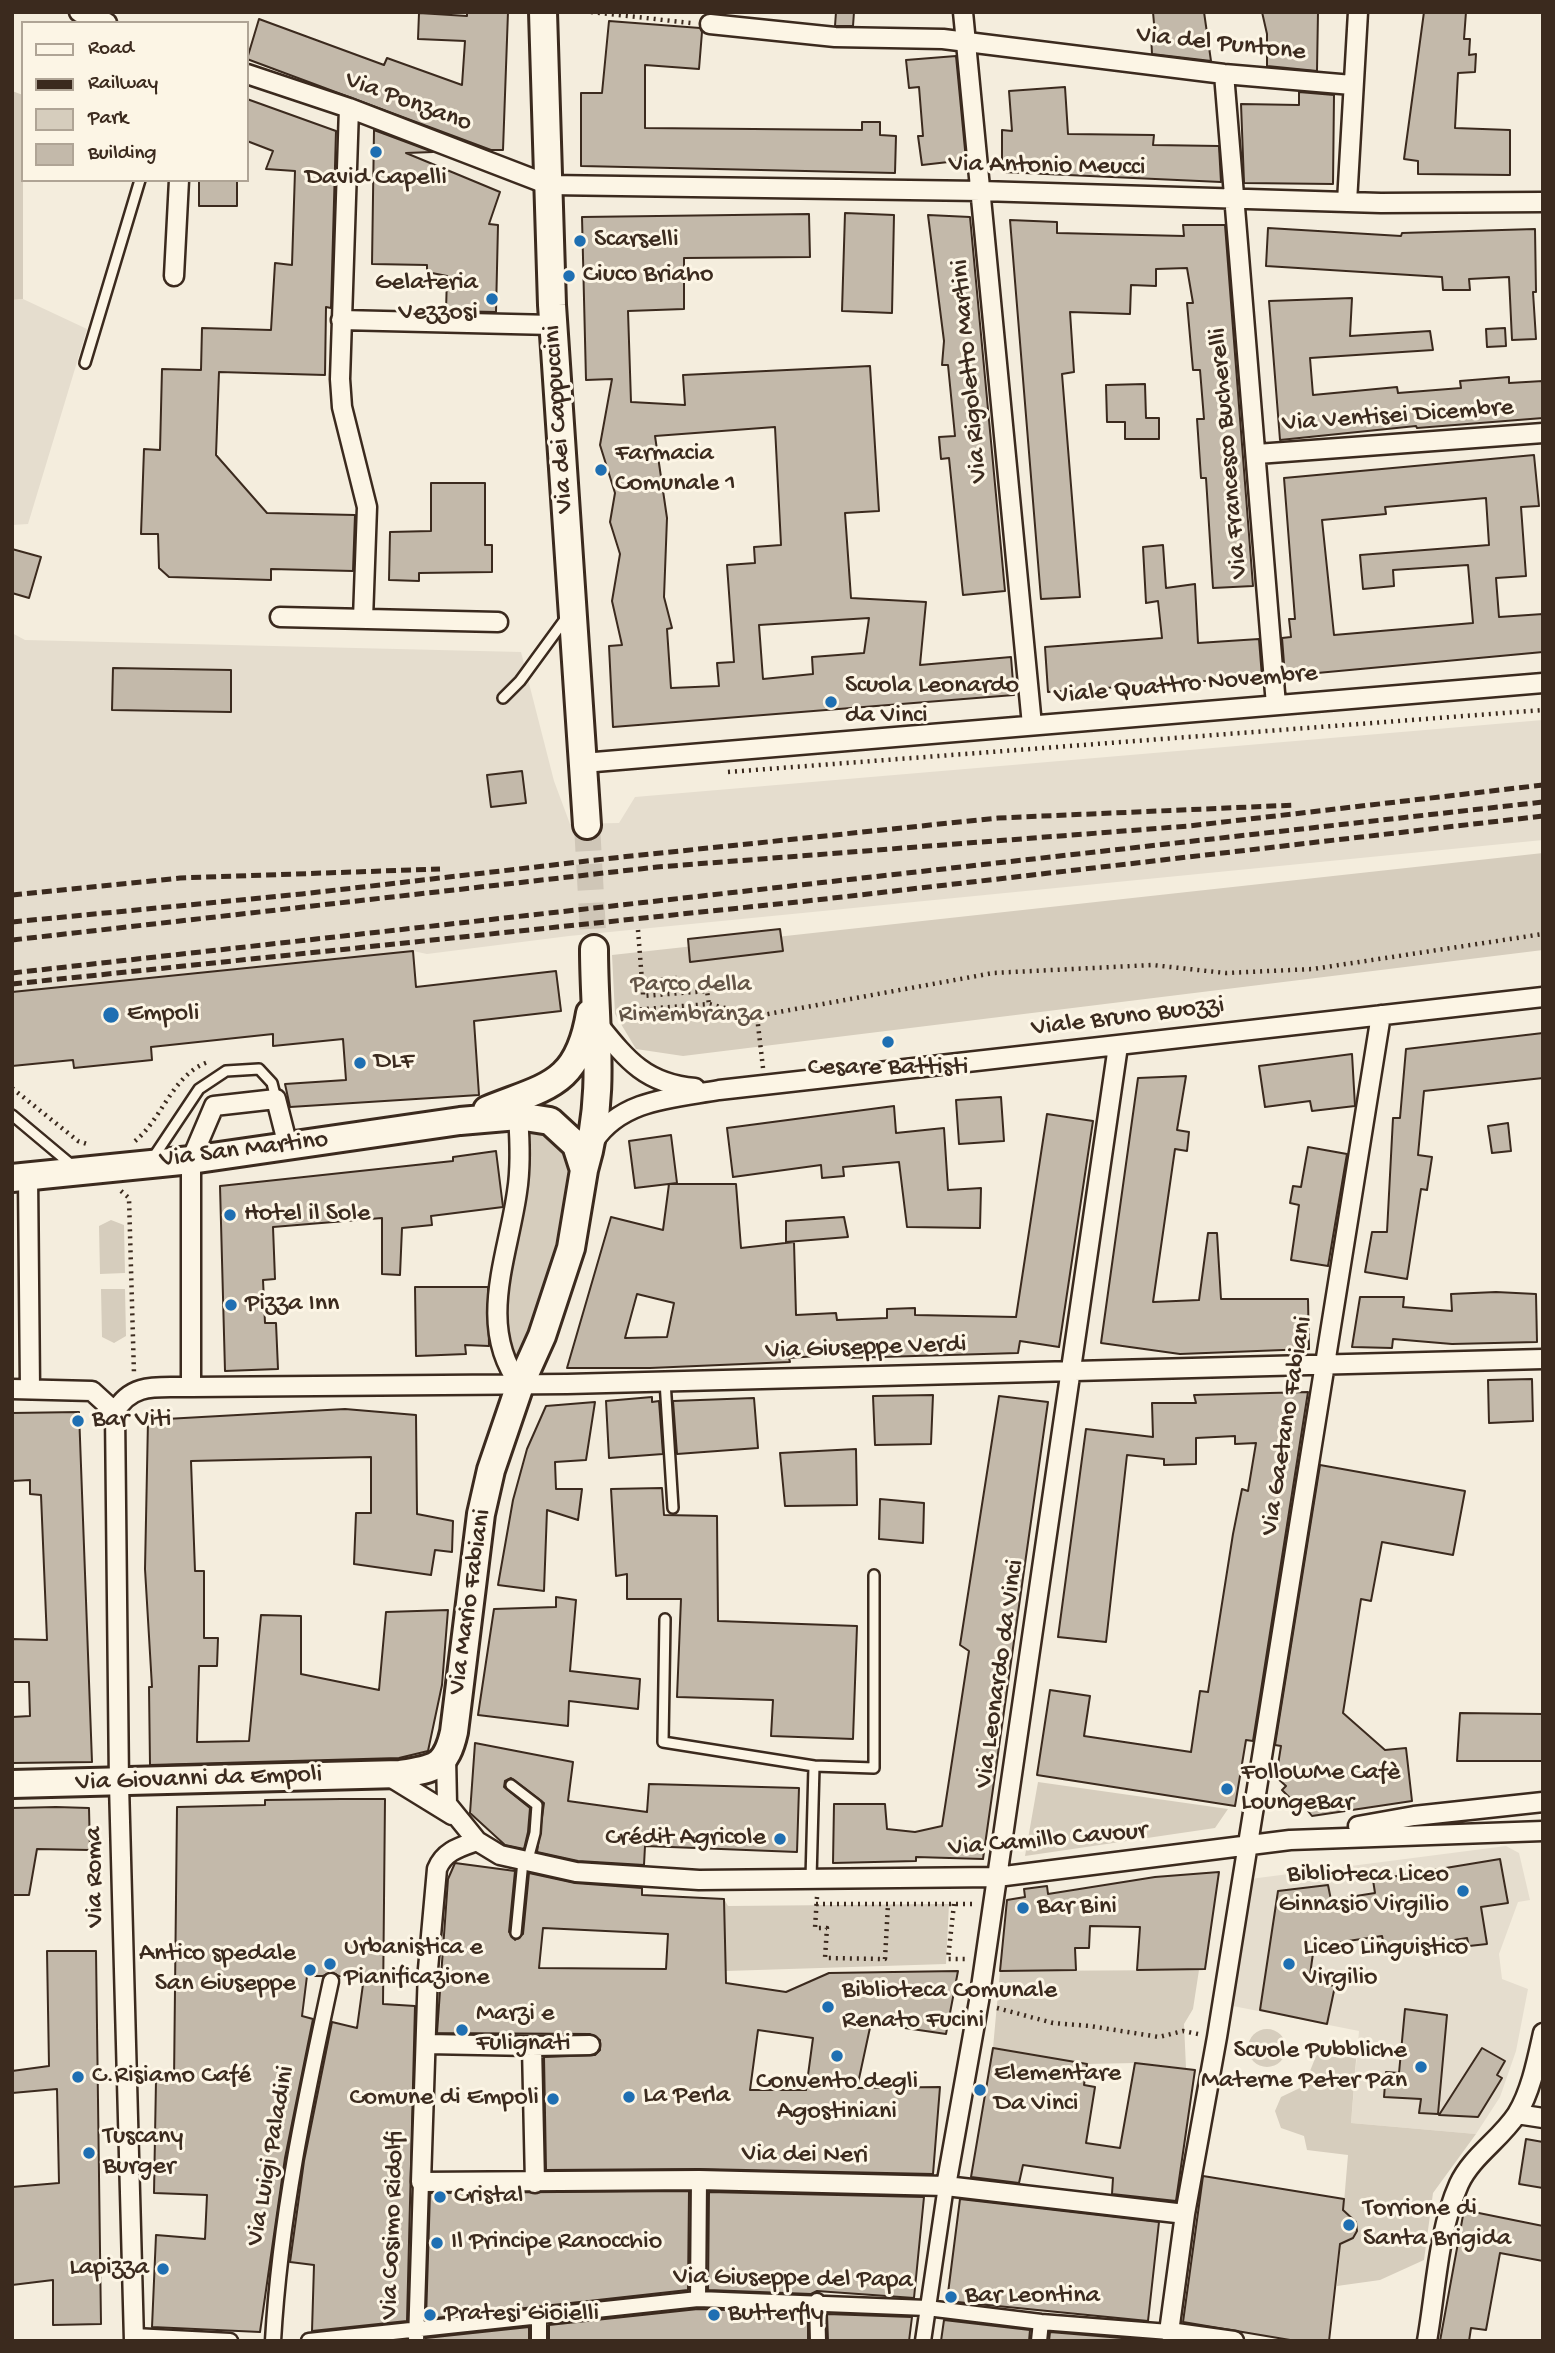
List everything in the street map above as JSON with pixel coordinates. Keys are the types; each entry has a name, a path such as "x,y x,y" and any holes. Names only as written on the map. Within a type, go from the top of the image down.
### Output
{"main road":[{"name":"Via dei Cappuccini","path":"543,12 554,325 587,825"},
{"path":"460,1121 542,1091 561,1077 575,1060 586,1035 594,990 594,948"},
{"name":"Via Mario Fabiani","path":"446,1757 454,1732 481,1514 491,1470 520,1385 542,1336 571,1248 592,1144 600,1066 609,1018 594,990"},
{"path":"460,1121 518,1116 537,1118 560,1128 576,1145 584,1177"},
{"name":"Via San Martino","path":"20,1177 191,1160 460,1121"},
{"name":"Via Giovanni da Empoli","path":"12,1784 119,1784 387,1775 429,1769 446,1757"}],"street":[{"path":"79,12 102,21"},
{"name":"Via Rigoletto Martini","path":"963,12 1032,725"},
{"path":"1347,202 1358,12"},
{"name":"Via del Puntone","path":"710,24 807,35 943,38 1224,74 1352,85"},
{"name":"Via Ponzano","path":"248,74 349,108 549,185"},
{"name":"Via Francesco Bucherelli","path":"1224,74 1276,705"},
{"path":"349,108 341,320 341,400 366,507 363,619"},
{"path":"174,276 179,182"},
{"name":"Via Antonio Meucci","path":"549,185 981,191 1347,202 1543,202"},
{"path":"341,320 554,325"},
{"name":"Via Ventisei Dicembre","path":"1257,454 1543,433"},
{"path":"280,617 498,622"},
{"name":"Viale Quattro Novembre","path":"583,763 1543,683"},
{"name":"Viale Bruno Buozzi","path":"592,1144 603,1127 623,1111 656,1101 719,1090 1543,997"},
{"name":"Via Gaetano Fabiani","path":"1170,2332 1185,2214 1217,2037 1381,1015"},
{"name":"Viale Bruno Buozzi","path":"609,1018 637,1069 671,1086 719,1090"},
{"name":"Via Leonardo da Vinci","path":"923,2341 946,2186 979,2001 1118,1046"},
{"path":"191,1387 191,1160 214,1106 276,1099 288,1146"},
{"path":"518,1116 520,1165 517,1194 500,1274 498,1303 499,1345 509,1369 520,1385"},
{"path":"20,1177 21,1389 92,1391 115,1412"},
{"name":"Via Giuseppe Verdi","path":"115,1412 122,1399 134,1390 191,1387 520,1385 1543,1359"},
{"name":"Via Roma","path":"115,1412 119,1784 134,2339"},
{"name":"Via Mario Fabiani","path":"446,1757 447,1804 458,1819"},
{"path":"387,1775 432,1800 458,1819"},
{"name":"Via Camillo Cavour","path":"1379,1835 1543,1802"},
{"name":"Via Camillo Cavour","path":"458,1819 477,1841 500,1855 576,1872 699,1880 997,1877 1247,1847 1413,1816 1517,1807"},
{"name":"Via Camillo Cavour","path":"1517,1807 1538,1831"},
{"name":"Via Camillo Cavour","path":"1290,1840 1538,1831"},
{"name":"Via Cosimo Ridolfi","path":"416,2335 428,2044 428,1969 438,1869 441,1860 451,1851 477,1841"},
{"name":"Via Luigi Paladini","path":"273,2341 278,2260 305,2100 331,1981"},
{"path":"1427,2341 1449,2210 1461,2181 1475,2159 1517,2114 1527,2093 1543,2033"},
{"path":"428,2044 590,2045"},
{"path":"532,2046 535,2183"},
{"path":"1517,2114 1543,2118"},
{"path":"698,2299 699,2180"},
{"name":"Via dei Neri","path":"421,2182 699,2180 946,2186 1185,2214"},
{"name":"Via Giuseppe del Papa","path":"309,2341 416,2335 538,2317 698,2299 817,2301 927,2308 1041,2322 1170,2332 1234,2341"},
{"path":"817,2301 818,2341"},
{"path":"538,2317 539,2341"},
{"path":"1039,2341 1041,2322"},
{"path":"134,2339 230,2341"}],"lane":[{"path":"85,363 139,182"},
{"path":"503,698 520,681 572,608"},
{"path":"149,1164 199,1089 226,1071 259,1069 272,1083 276,1099"},
{"path":"12,1115 78,1171"},
{"path":"665,1381 673,1508"},
{"path":"665,1619 663,1742 814,1766 874,1768 874,1575"},
{"path":"814,1766 814,1879"},
{"path":"511,1785 537,1805 535,1833 525,1862 516,1933"}],"path":[{"path":"592,12 710,24"},
{"path":"726,772 752,773 1543,710"},
{"path":"638,930 643,996 708,991 709,1004"},
{"path":"609,1018 709,1004 757,1016 993,973 1152,965 1226,973 1313,969 1543,934"},
{"path":"642,981 677,978 678,986 643,989"},
{"path":"757,1016 765,1085"},
{"path":"12,1088 78,1141 100,1149"},
{"path":"113,1189 129,1198 134,1374"},
{"path":"814,1879 815,1928 827,1928 825,1958 885,1958 888,1904"},
{"path":"816,1904 993,1904"},
{"path":"954,1904 948,1959 985,1959"},
{"path":"979,2001 1029,2019 1052,2023 1159,2037 1183,2031 1217,2037"}],"shaded area":[{"path":"23,299 87,329 28,524 12,525 12,300"},
{"path":"12,633 25,640 521,652 554,781 570,824 619,823 635,797 1543,720 1543,840 569,936 427,954 413,951 12,992"},
{"path":"1506,1846 1519,1853 1530,1900 1518,1902 1499,1954 1502,1979 1528,1989 1516,2051 1500,2097 1476,2134 1351,2123 1359,2031 1233,2006 1250,1879"}],"green space":[{"path":"12,91 21,94 23,299 12,300"},
{"name":"Parco della Rimembranza","path":"1543,853 1543,950 683,1056 636,1049 615,1014 612,955"},
{"path":"518,1116 576,1145 542,1336 509,1369 500,1274"},
{"path":"111,1220 124,1225 125,1273 100,1274 99,1226"},
{"path":"101,1289 125,1289 126,1336 114,1343 102,1337"},
{"path":"1038,1782 1228,1809 1215,1828 1025,1856"},
{"path":"724,1899 728,1906 949,1904 946,1964 726,1971"},
{"path":"1199,1970 1193,2009 1184,2024 1186,2068 1135,2063 1087,2064 993,2048 1000,1971"},
{"path":"1267,2029 1281,2034 1286,2048 1281,2062 1267,2067 1253,2062 1248,2048 1253,2034"},
{"path":"1326,2048 1357,2048 1351,2123 1476,2134 1433,2193 1424,2260 1380,2280 1337,2286 1341,2240 1357,2230 1356,2222 1343,2214 1348,2155 1307,2150 1304,2136 1281,2128 1275,2111 1281,2097 1304,2086 1316,2056"}],"building":[{"path":"467,12 508,12 503,150 491,150 248,59 259,19 384,65 387,58 462,85 465,41 418,39 419,13 467,16"},
{"path":"836,12 854,12 853,26 835,26"},
{"path":"1153,12 1204,12 1211,61 1152,54 1151,34 1155,35"},
{"path":"1262,12 1318,12 1317,71 1267,66 1267,34"},
{"path":"1424,12 1466,12 1464,39 1470,39 1469,55 1476,54 1475,72 1458,73 1455,128 1510,130 1510,175 1418,174 1418,161 1404,159"},
{"path":"609,21 700,28 702,32 699,69 645,65 645,128 862,130 862,122 880,122 880,135 896,136 895,173 581,166 581,93 602,93"},
{"path":"956,56 966,160 922,165 918,136 923,136 919,87 909,88 906,60"},
{"path":"1065,87 1068,134 1154,135 1153,145 1219,146 1221,182 1002,172 1002,130 1012,131 1009,91"},
{"path":"1299,92 1334,95 1333,184 1244,183 1241,104 1299,105"},
{"path":"248,99 336,131 331,308 326,307 325,375 219,372 216,455 267,513 355,515 353,571 271,569 271,580 169,577 159,568 158,534 141,534 144,449 160,450 162,369 201,370 202,328 271,330 275,263 292,265 295,171 266,169 273,151 248,141"},
{"path":"374,130 433,152 406,153 500,192 489,224 498,225 496,312 446,311 447,276 427,272 427,265 372,264"},
{"path":"199,182 237,182 237,206 199,206"},
{"path":"845,213 894,215 892,313 842,311"},
{"path":"809,214 810,257 684,258 684,309 628,311 631,402 685,405 683,375 870,366 879,511 845,513 851,598 926,602 920,665 1011,657 1014,695 613,727 609,646 622,645 612,601 620,554 610,522 615,493 600,445 612,379 586,380 582,217","holes":["775,427 781,545 754,547 755,563 727,565 734,662 717,663 719,686 671,688 667,629 672,628 664,597 667,518 655,436","869,618 864,653 812,657 813,674 763,679 759,625"]},
{"path":"928,215 970,217 1005,591 963,595 949,458 941,459 939,437 955,436 948,365 942,365 944,341"},
{"path":"1010,220 1057,222 1057,233 1184,236 1183,225 1225,225 1253,586 1213,588 1206,478 1201,478 1197,419 1204,419 1200,370 1193,370 1187,303 1193,303 1187,268 1156,269 1156,286 1131,285 1130,314 1070,312 1074,372 1062,374 1080,597 1041,599"},
{"path":"1268,228 1401,236 1402,233 1535,229 1536,292 1533,292 1536,339 1512,340 1509,277 1469,279 1470,290 1443,290 1442,277 1266,266"},
{"path":"1352,298 1350,336 1430,331 1433,350 1310,358 1313,395 1397,387 1398,393 1461,388 1460,381 1509,377 1509,383 1543,381 1543,418 1416,426 1280,440 1269,301"},
{"path":"1505,328 1506,346 1487,347 1486,329"},
{"path":"1145,384 1146,418 1159,418 1159,439 1125,439 1125,422 1107,422 1106,385"},
{"path":"1534,455 1539,506 1521,507 1526,576 1496,578 1499,617 1543,614 1543,652 1285,676 1282,638 1291,637 1289,619 1295,619 1284,478","holes":["1486,498 1489,545 1360,555 1363,589 1394,586 1393,570 1468,565 1473,623 1334,635 1322,520 1386,514 1385,507"]},
{"path":"431,483 485,483 485,545 492,545 492,572 419,573 419,581 389,580 390,532 431,531"},
{"path":"1163,545 1166,588 1195,584 1198,643 1259,639 1262,677 1048,692 1045,647 1162,638 1158,601 1146,603 1143,547"},
{"path":"12,549 41,557 29,598 12,593"},
{"path":"113,668 231,670 231,712 112,710"},
{"path":"522,771 526,803 491,807 487,775"},
{"path":"780,929 783,951 690,962 688,939"},
{"path":"413,951 416,987 556,971 561,1011 474,1021 479,1095 290,1107 285,1084 346,1080 343,1039 273,1046 273,1034 151,1047 152,1060 74,1068 73,1060 12,1066 12,992"},
{"path":"1543,1033 1543,1078 1424,1091 1418,1155 1432,1157 1427,1190 1421,1189 1407,1279 1365,1272 1372,1232 1387,1232 1393,1118 1400,1118 1406,1049"},
{"path":"1352,1054 1355,1106 1312,1111 1310,1101 1265,1107 1259,1066"},
{"path":"1186,1076 1177,1130 1189,1132 1187,1151 1175,1149 1153,1302 1199,1300 1208,1233 1217,1233 1221,1299 1308,1299 1309,1349 1180,1354 1101,1343 1138,1078"},
{"path":"1001,1097 1004,1141 959,1144 956,1100"},
{"path":"894,1106 896,1133 944,1128 948,1190 981,1188 980,1228 907,1227 899,1162 843,1167 844,1176 822,1178 821,1165 733,1177 727,1128"},
{"path":"1047,1114 1093,1121 1059,1347 1020,1341 1018,1353 846,1358 846,1354 789,1358 790,1362 650,1368 567,1368 611,1217 663,1230 669,1184 736,1184 741,1248 794,1242 796,1315 836,1313 837,1320 887,1318 887,1309 915,1308 915,1315 1016,1317","holes":["637,1294 674,1303 667,1337 625,1338"]},
{"path":"1508,1123 1511,1151 1492,1153 1488,1126"},
{"path":"671,1135 677,1183 635,1188 629,1141"},
{"path":"1308,1147 1347,1154 1328,1266 1291,1260 1299,1205 1290,1203 1293,1186 1301,1187"},
{"path":"496,1151 503,1207 431,1216 432,1225 402,1228 400,1275 382,1274 382,1218 273,1227 275,1279 263,1280 265,1323 276,1323 278,1369 225,1371 220,1186 453,1161 453,1157"},
{"path":"844,1217 848,1237 786,1242 786,1221"},
{"path":"415,1287 488,1287 489,1346 465,1345 466,1354 416,1356"},
{"path":"1451,1294 1536,1294 1537,1342 1452,1344 1393,1339 1392,1348 1352,1347 1360,1297 1404,1297 1403,1307 1452,1311"},
{"path":"1532,1379 1533,1421 1489,1423 1488,1380"},
{"path":"1308,1392 1253,1741 1246,1740 1235,1806 1037,1775 1050,1690 1090,1696 1084,1736 1191,1752 1200,1691 1208,1692 1233,1534 1242,1489 1248,1491 1256,1443 1235,1444 1235,1436 1196,1438 1196,1464 1164,1465 1164,1459 1127,1455 1106,1642 1058,1637 1086,1429 1153,1437 1152,1403 1196,1403 1194,1395"},
{"path":"933,1395 931,1444 875,1445 873,1396"},
{"path":"999,1396 1048,1402 983,1859 916,1857 916,1861 833,1863 834,1804 885,1804 887,1829 915,1832 942,1826 969,1651 960,1645"},
{"path":"652,1397 652,1402 659,1401 663,1454 609,1458 606,1401"},
{"path":"754,1398 758,1448 677,1454 673,1401"},
{"path":"595,1402 586,1460 555,1462 556,1489 582,1489 578,1520 547,1510 544,1591 498,1585 513,1500 527,1449 546,1406"},
{"path":"345,1409 416,1415 417,1514 453,1521 452,1552 435,1550 431,1575 354,1564 356,1513 371,1513 371,1457 191,1461 195,1571 204,1571 204,1638 218,1638 217,1666 199,1666 197,1742 249,1741 261,1615 301,1616 301,1674 379,1690 386,1612 448,1610 442,1685 428,1751 399,1758 150,1765 149,1687 152,1687 145,1569 148,1420"},
{"path":"79,1412 92,1762 12,1763 12,1717 30,1716 29,1682 12,1682 12,1639 47,1640 41,1495 30,1494 30,1480 12,1481 12,1413"},
{"path":"856,1449 857,1505 785,1506 780,1453"},
{"path":"1320,1465 1465,1491 1453,1555 1382,1542 1371,1601 1361,1599 1343,1713 1385,1750 1406,1748 1412,1801 1312,1816 1304,1806 1301,1809 1282,1790 1286,1786 1276,1777 1281,1746 1275,1745"},
{"path":"662,1488 664,1515 717,1516 718,1621 857,1626 853,1739 771,1736 773,1700 677,1697 681,1599 627,1599 627,1574 616,1576 611,1489"},
{"path":"880,1499 924,1503 923,1543 879,1539"},
{"path":"556,1597 576,1600 570,1671 640,1679 638,1709 569,1701 568,1726 478,1715 494,1609 556,1607"},
{"path":"1460,1713 1543,1714 1543,1761 1457,1761"},
{"path":"475,1743 573,1762 568,1801 647,1812 649,1784 799,1788 797,1852 645,1846 644,1865 578,1861 537,1852 544,1803 511,1778 505,1781 504,1787 530,1808 528,1832 524,1849 505,1845 470,1813"},
{"path":"385,1799 383,2004 415,2006 407,2321 312,2331 314,2265 290,2262 304,2161 332,2022 357,2028 364,1977 339,1976 332,1972 323,1976 307,1976 302,2016 313,2019 285,2158 260,2332 152,2327 156,2235 205,2239 207,2195 154,2193 156,2080 174,2081 177,1807 265,1805 265,1800"},
{"path":"12,1808 89,1808 90,1850 37,1849 29,1895 12,1895"},
{"path":"1500,1859 1508,1903 1481,1907 1487,1944 1469,1946 1467,1938 1385,1951 1382,1936 1314,1946 1309,1982 1335,1986 1327,2024 1260,2010 1278,1891 1328,1885 1331,1900 1375,1893 1373,1880"},
{"path":"455,1863 515,1871 509,1932 515,1940 523,1934 529,1873 575,1883 642,1888 642,1895 724,1899 726,1983 786,1992 829,1973 958,1971 946,2034 871,2023 857,2088 940,2087 933,2174 699,2169 546,2170 544,2057 595,2055 600,2050 600,2040 590,2034 437,2033 448,1879","holes":["543,1928 668,1934 666,1969 539,1968","758,2030 813,2038 806,2090 750,2090"]},
{"path":"1219,1872 1205,1969 1137,1970 1140,1927 1090,1926 1089,1948 1075,1948 1076,1970 1000,1971 1007,1900 1025,1897 1024,1889 1047,1886 1048,1894 1155,1877"},
{"path":"47,1951 96,1951 101,2324 53,2325 53,2280 12,2285 12,2187 59,2183 57,2089 12,2093 12,2071 49,2066"},
{"name":"Scuole Pubbliche Materne Peter Pan","path":"1405,2009 1447,2015 1438,2114 1419,2113 1421,2099 1384,2097 1386,2072 1399,2073"},
{"path":"993,2048 1087,2064 1084,2085 1095,2087 1086,2143 1120,2148 1135,2063 1195,2070 1176,2201 1112,2194 1113,2178 1023,2165 1019,2183 971,2177"},
{"path":"1482,2048 1505,2061 1497,2075 1502,2078 1478,2117 1439,2115"},
{"path":"1526,2139 1543,2142 1543,2188 1519,2184"},
{"path":"1203,2176 1344,2199 1343,2210 1356,2222 1357,2231 1353,2238 1340,2244 1329,2341 1296,2341 1183,2322"},
{"path":"689,2191 688,2290 426,2319 430,2193"},
{"path":"709,2192 924,2197 914,2298 817,2291 811,2294 708,2290"},
{"path":"960,2199 1159,2222 1148,2321 947,2301"},
{"path":"1464,2210 1543,2226 1543,2261 1500,2253 1486,2330 1471,2328 1469,2341 1440,2341"},
{"path":"698,2309 808,2313 808,2341 549,2341 549,2325"},
{"path":"827,2314 912,2317 909,2341 828,2341"},
{"path":"944,2320 1030,2330 1029,2341 941,2341"},
{"path":"529,2327 529,2341 426,2341 426,2338"},
{"path":"1050,2332 1146,2340 1049,2341"}],"tunnel":[{"path":"587,825 594,949"}],"railway":[{"path":"12,940 657,867 1189,826 1543,785"},
{"path":"12,973 1543,802"},
{"path":"12,922 302,894 998,818 1296,805"},
{"path":"12,984 816,900 1543,816"},
{"path":"12,895 180,878 440,869"}],"place":[{"name":"David Capelli","path":"376,152"},
{"name":"Scarselli","path":"580,241"},
{"name":"Ciuco Briaho","path":"569,276"},
{"name":"Gelateria Vezzosi","path":"492,299"},
{"name":"Farmacia Comunale 1","path":"601,470"},
{"name":"Scuola Leonardo da Vinci","path":"831,702"},
{"name":"Empoli","path":"111,1015"},
{"name":"Cesare Battisti","path":"888,1042"},
{"name":"DLF","path":"360,1063"},
{"name":"Hotel il Sole","path":"230,1215"},
{"name":"Pizza Inn","path":"231,1305"},
{"name":"Bar Viti","path":"78,1421"},
{"name":"FollowMe Cafè LoungeBar","path":"1227,1789"},
{"name":"Crédit Agricole","path":"780,1839"},
{"name":"Biblioteca Liceo Ginnasio Virgilio","path":"1463,1891"},
{"name":"Bar Bini","path":"1023,1908"},
{"name":"Urbanistica e Pianificazione","path":"330,1964"},
{"name":"Liceo Linguistico Virgilio","path":"1289,1964"},
{"name":"Antico spedale San Giuseppe","path":"310,1970"},
{"name":"Biblioteca Comunale Renato Fucini","path":"828,2007"},
{"name":"Marzi e Fulignati","path":"462,2030"},
{"name":"Convento degli Agostiniani","path":"837,2056"},
{"name":"Scuole Pubbliche Materne Peter Pan","path":"1421,2067"},
{"name":"C.Risiamo Café","path":"78,2077"},
{"name":"Elementare Da Vinci","path":"980,2090"},
{"name":"La Perla","path":"629,2097"},
{"name":"Comune di Empoli","path":"553,2099"},
{"name":"Tuscany Burger","path":"89,2153"},
{"name":"Cristal","path":"440,2197"},
{"name":"Torrione di Santa Brigida","path":"1349,2225"},
{"name":"Il Principe Ranocchio","path":"437,2243"},
{"name":"Lapizza","path":"163,2269"},
{"name":"Bar Leontina","path":"951,2297"},
{"name":"Pratesi Gioielli","path":"430,2315"},
{"name":"Butterfly","path":"714,2315"}]}
